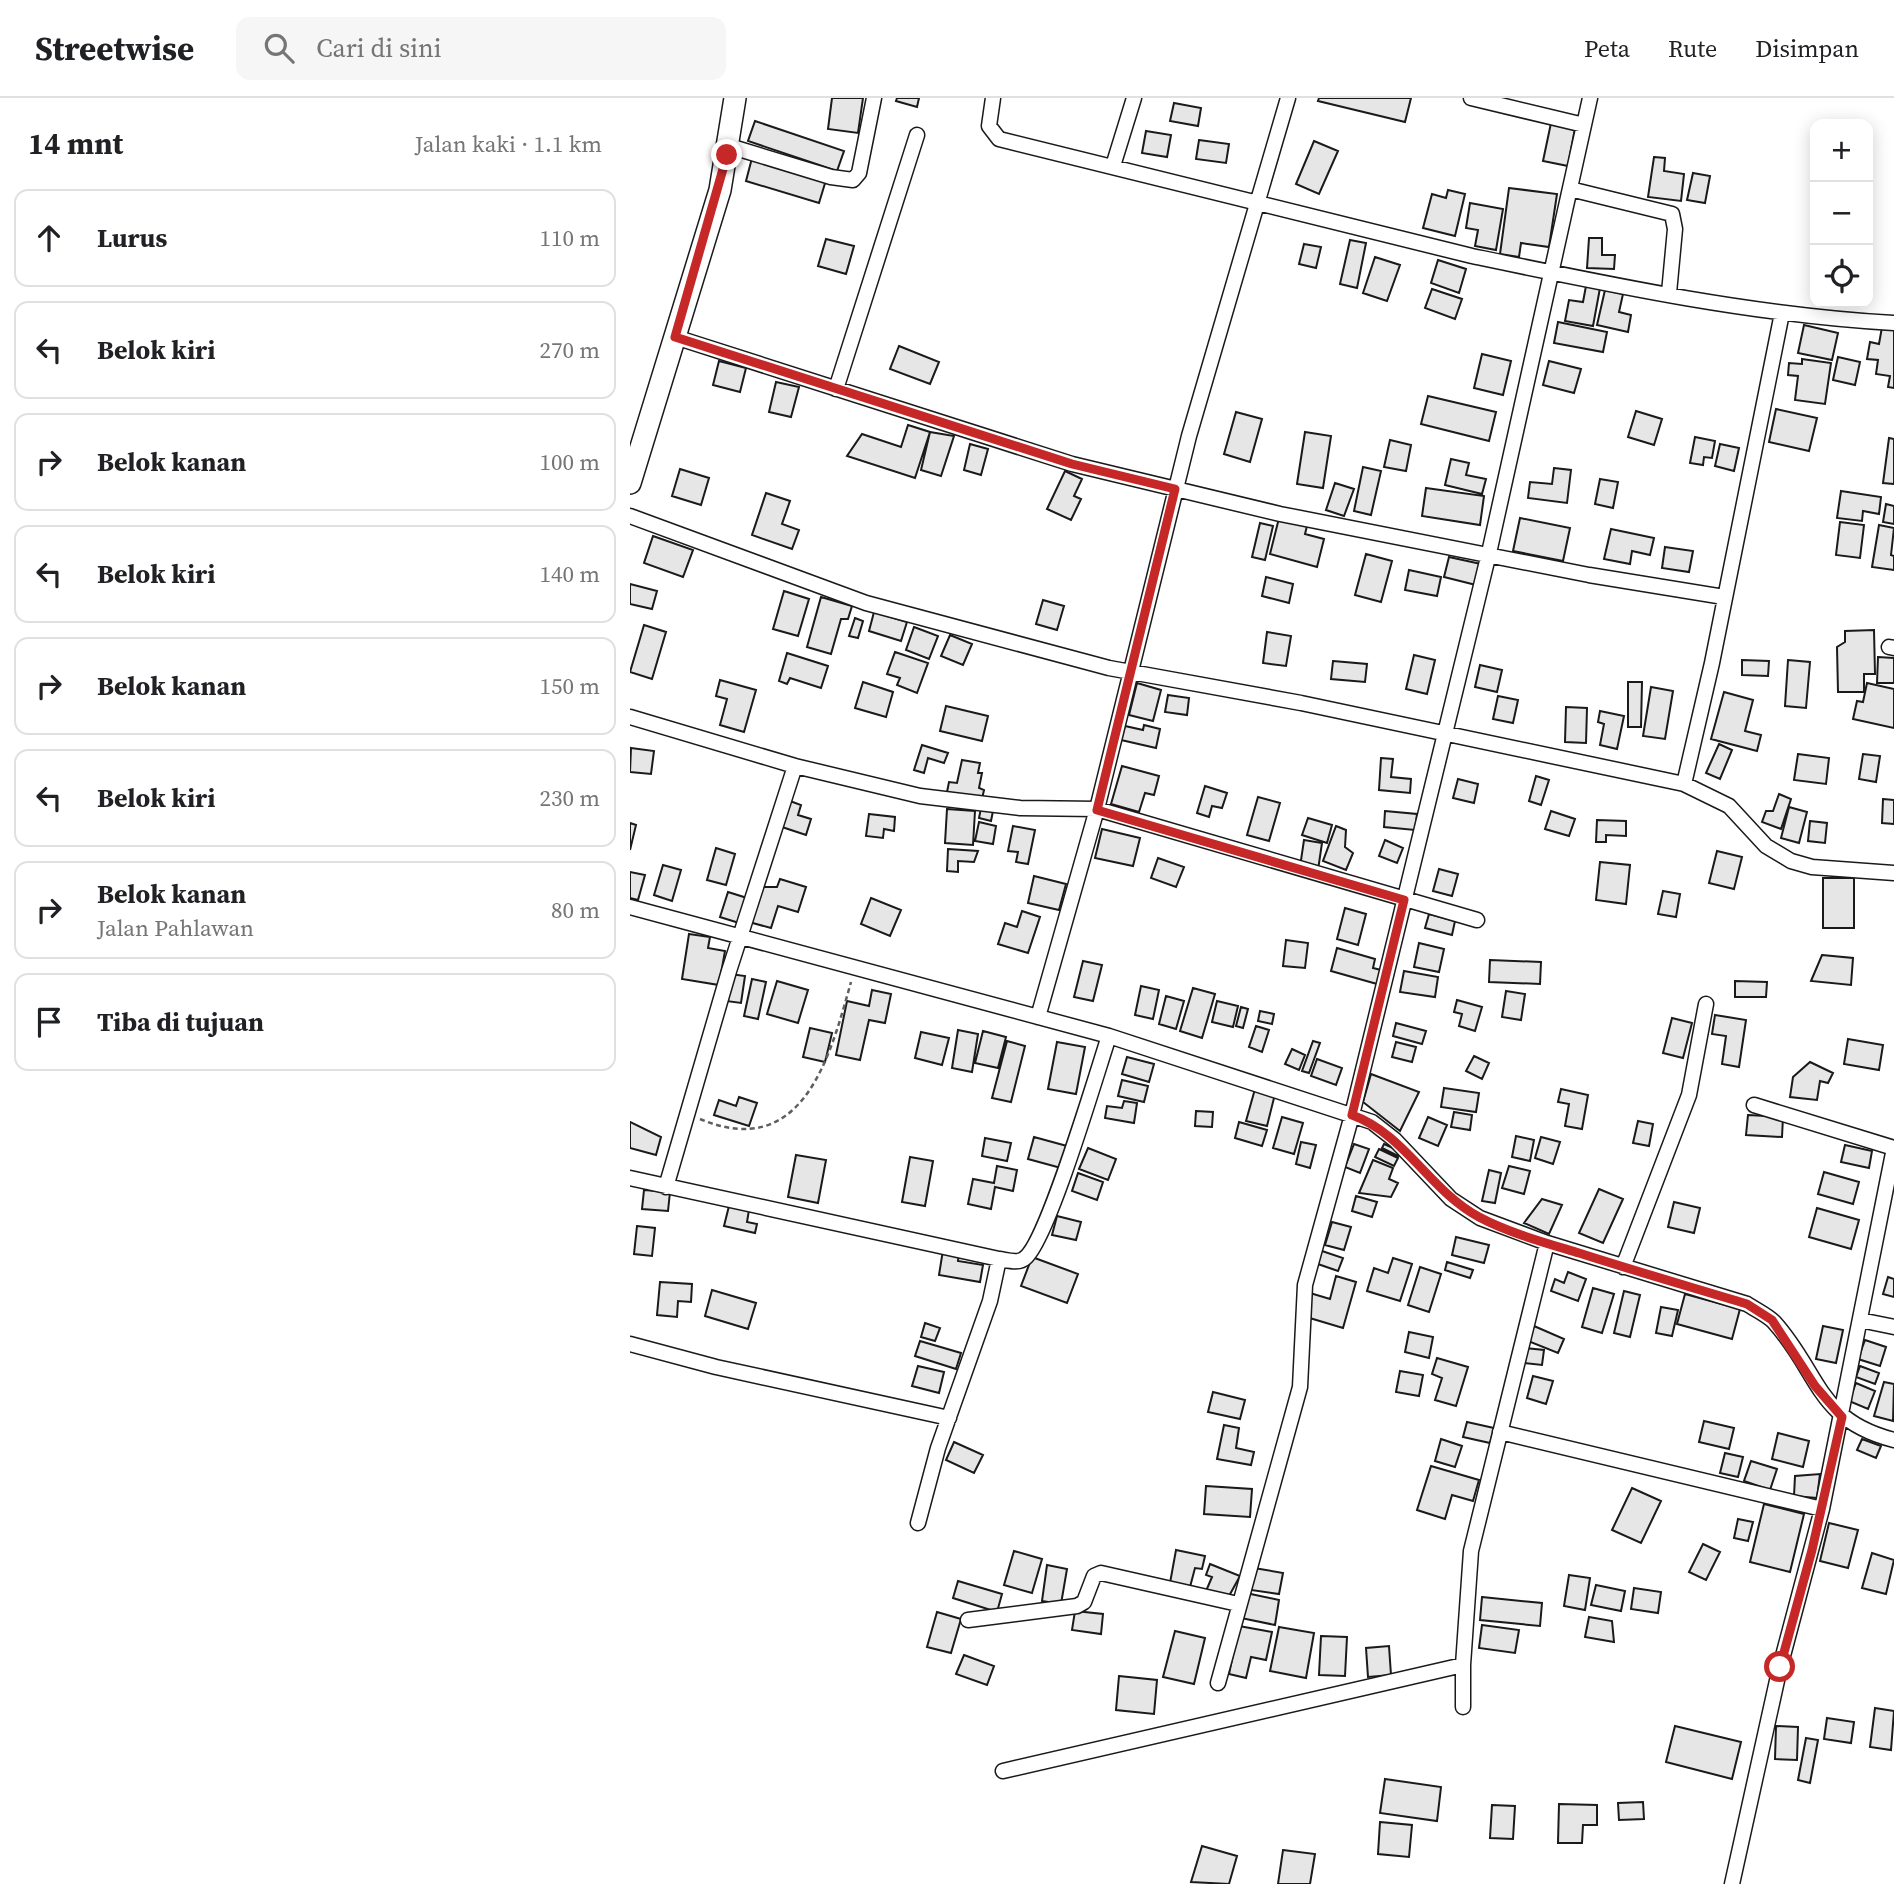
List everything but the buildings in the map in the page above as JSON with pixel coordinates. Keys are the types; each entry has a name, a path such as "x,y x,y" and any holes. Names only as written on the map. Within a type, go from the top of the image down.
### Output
{"main road":[{"path":"630,483 720,190 736,98"}],"street":[{"path":"729,146 831,177 853,180 859,173 874,98"},
{"path":"993,98 989,126 999,139 1551,272 1782,313 1894,323"},
{"path":"1113,166 1134,98"},
{"path":"1038,1017 1097,810 1175,489 1226,304 1259,203 1288,98"},
{"path":"1471,98 1584,125"},
{"path":"1218,1684 1300,1387 1302,1300 1352,1115 1446,733 1489,553 1590,98"},
{"path":"836,389 917,135"},
{"path":"1570,188 1672,214 1675,229 1669,293"},
{"path":"1684,784 1782,313"},
{"path":"675,337 1072,464 1280,514 1489,553 1589,575 1724,597"},
{"path":"630,516 866,603 1130,672 1446,733 1684,784 1729,806 1766,846 1785,858 1812,867 1894,873"},
{"path":"630,718 795,766 957,802 1097,810 1477,920"},
{"path":"666,1187 740,936 795,766"},
{"path":"630,907 1109,1035 1372,1122 1395,1140 1451,1199 1480,1218 1547,1243 1747,1304 1772,1320 1815,1386 1842,1417 1871,1434 1894,1440"},
{"path":"1623,1267 1689,1096 1706,1004"},
{"path":"630,1178 999,1259 1020,1261 1026,1258 1033,1247 1063,1175 1109,1035"},
{"path":"1732,1884 1780,1667 1822,1509 1894,1148 1754,1105"},
{"path":"1464,1707 1463,1665 1471,1551 1547,1243"},
{"path":"918,1522 949,1418 990,1301 999,1259"},
{"path":"1860,1320 1894,1327"},
{"path":"630,1344 716,1367 949,1418"},
{"path":"1500,1432 1822,1509"},
{"path":"968,1620 1077,1606 1084,1602 1094,1576 1101,1573 1238,1604"},
{"path":"1003,1771 1463,1665"}],"path":[{"path":"688,1112 723,1126 752,1128 770,1124 799,1105 810,1092 831,1051 854,968"}],"route":[{"path":"727,155 720,190 675,337 1072,464 1175,489 1097,810 1404,900 1352,1115 1372,1122 1395,1140 1451,1199 1480,1218 1547,1243 1747,1304 1772,1320 1787,1339 1815,1386 1842,1417 1812,1550 1780,1667"}]}
